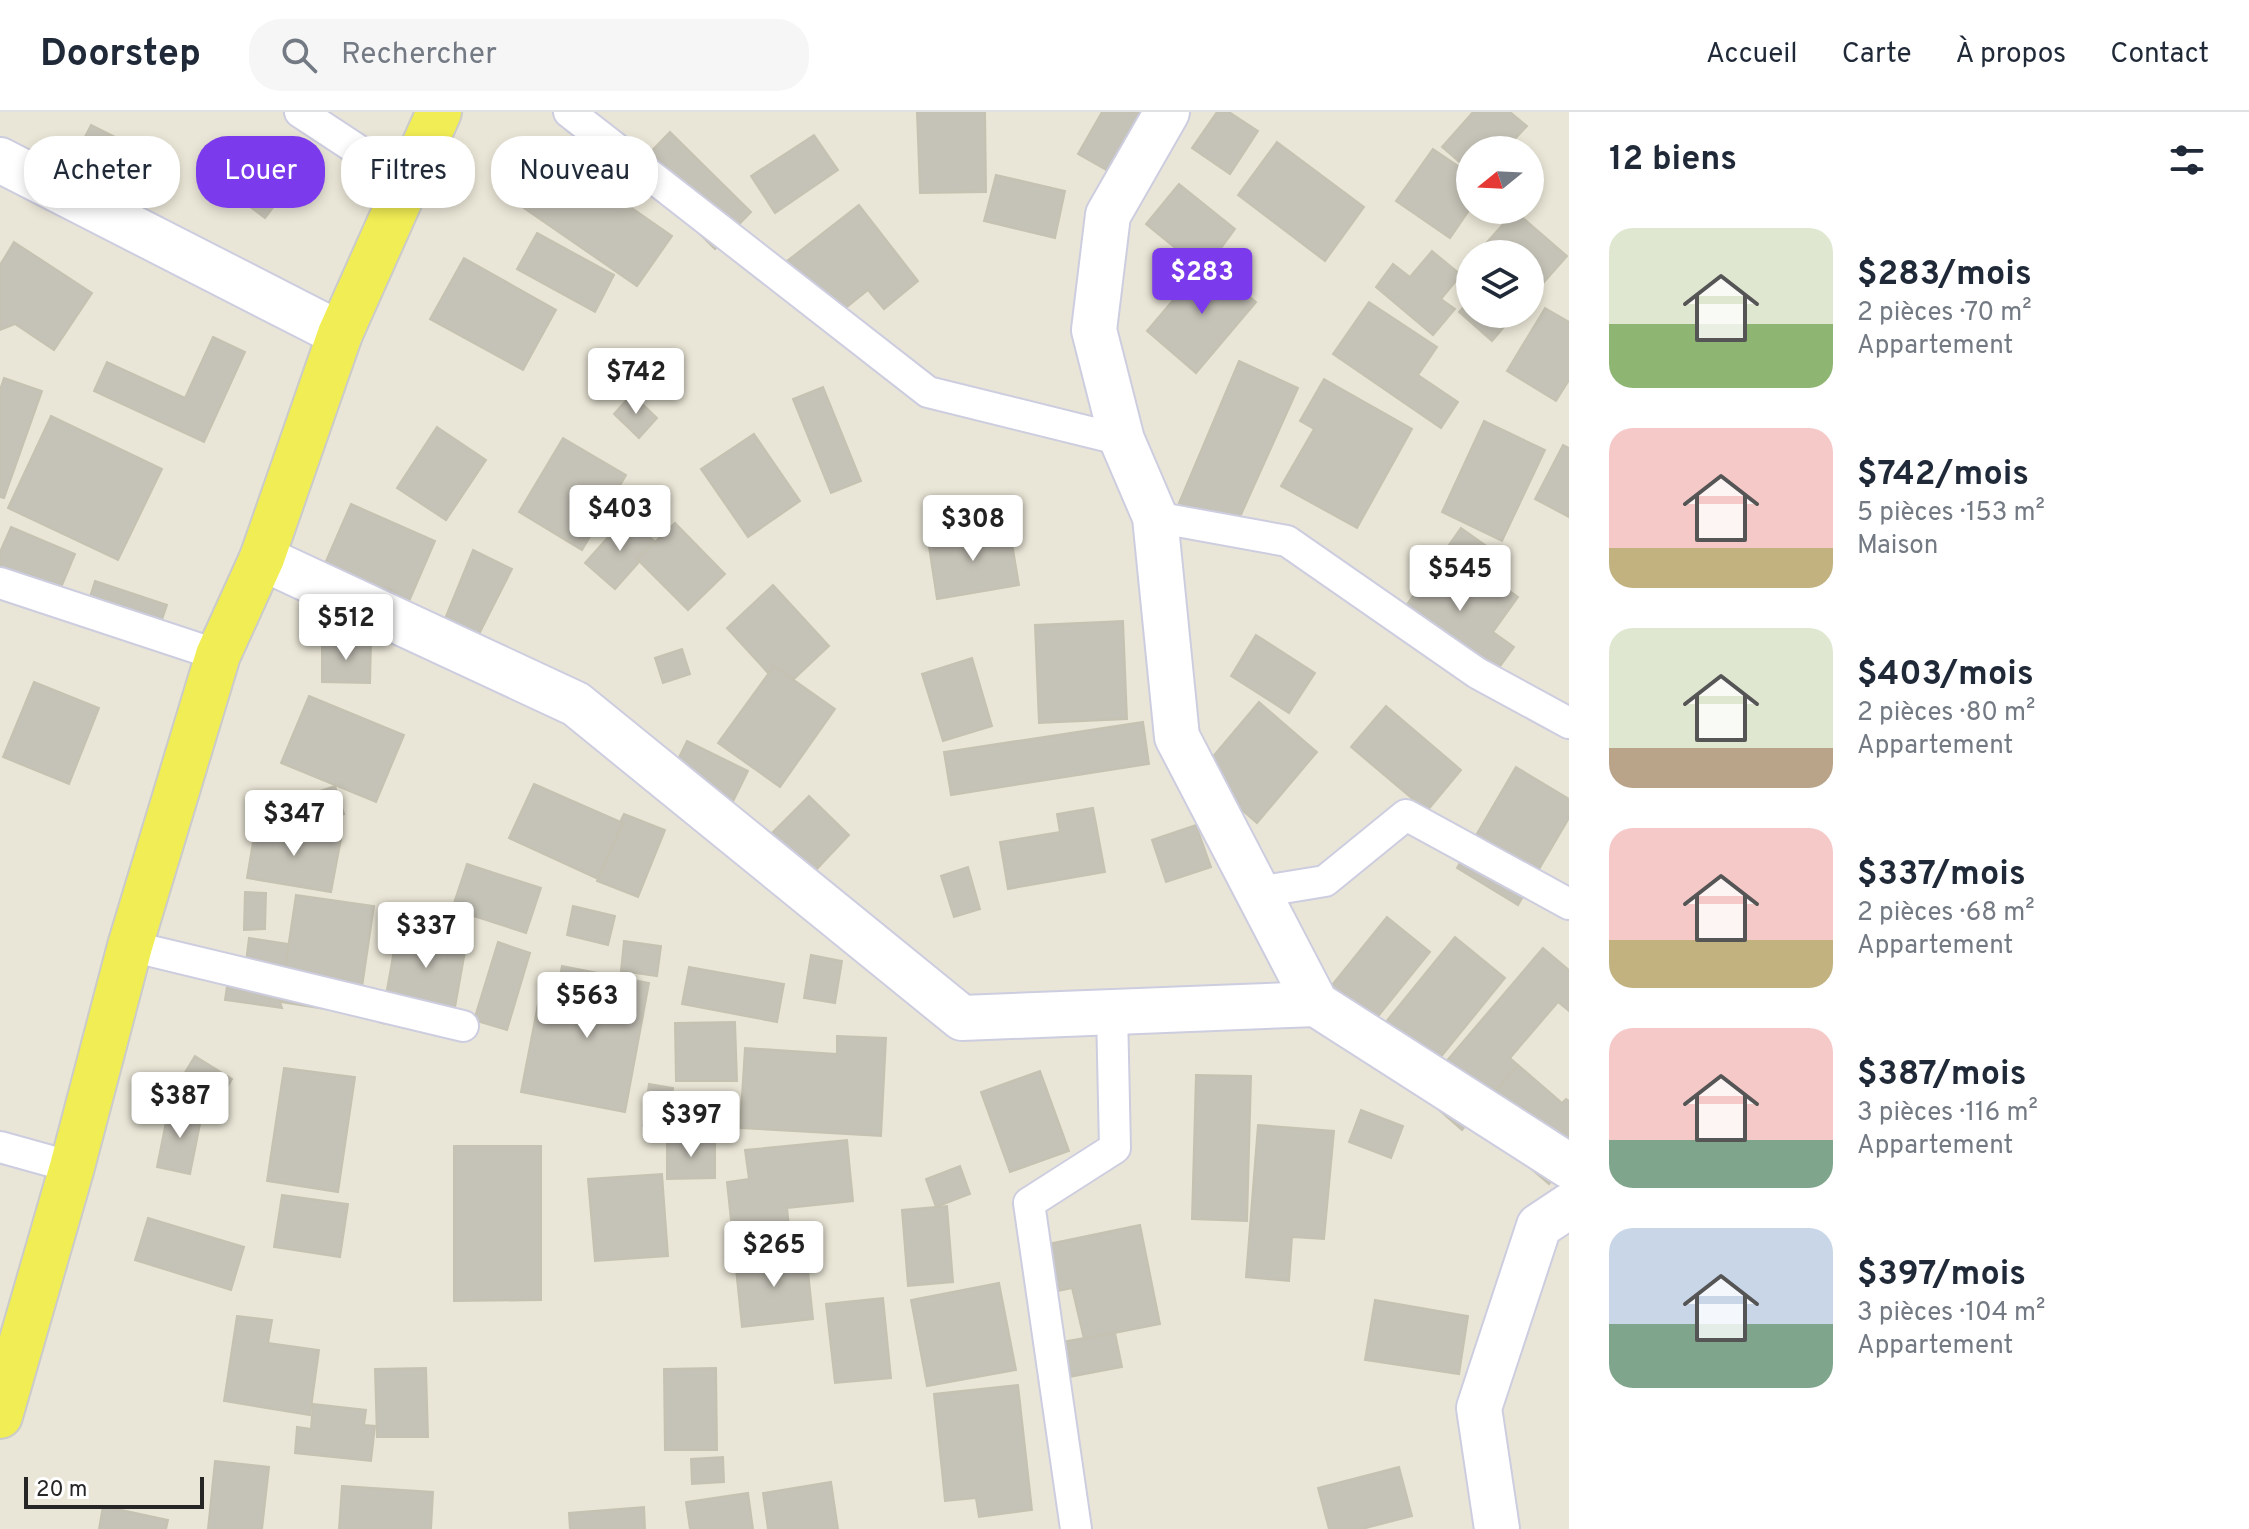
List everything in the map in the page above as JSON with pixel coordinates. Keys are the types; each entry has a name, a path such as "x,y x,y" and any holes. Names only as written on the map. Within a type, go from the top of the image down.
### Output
{"main road":[{"path":"429,136 439,112"},
{"path":"0,1416 72,1167 130,946 218,655 262,558 340,334 397,208"}],"street":[{"path":"1167,112 1108,215 1094,330 1122,440 1155,517 1177,737 1316,1004 1569,1166"},
{"path":"0,160 340,334"},
{"path":"262,558 576,704 962,1018 1316,1004"},
{"path":"1497,1529 1479,1408 1539,1226 1569,1206"}],"lane":[{"path":"300,112 341,139"},
{"path":"569,112 928,392 1122,440"},
{"path":"1155,517 1287,541 1477,673 1569,723"},
{"path":"0,583 218,655"},
{"path":"1258,892 1325,881 1406,815 1569,904"},
{"path":"130,946 463,1026"},
{"path":"1076,1529 1029,1203 1115,1148 1112,1011"},
{"path":"0,1147 72,1167"}],"building":[{"path":"917,112 985,112 986,192 920,193"},
{"path":"1102,112 1160,112 1122,179 1078,154"},
{"path":"1217,112 1229,112 1258,131 1230,174 1192,148"},
{"path":"1473,112 1510,112 1527,126 1518,136 1456,136 1456,159 1442,147"},
{"path":"91,125 113,136 85,136"},
{"path":"670,132 751,212 715,249 658,193 658,144"},
{"path":"814,135 838,170 775,213 751,176"},
{"path":"1277,142 1364,207 1325,261 1238,195"},
{"path":"1433,149 1456,165 1456,224 1460,224 1450,238 1396,201"},
{"path":"996,175 1065,191 1055,238 984,221"},
{"path":"1179,184 1235,229 1210,263 1207,260 1201,269 1146,224"},
{"path":"859,205 918,281 884,309 868,290 832,319 787,261"},
{"path":"86,208 116,208 110,220"},
{"path":"251,208 273,208 265,218"},
{"path":"524,208 632,208 672,236 637,286"},
{"path":"1503,224 1530,224 1567,256 1544,282 1544,240 1489,240"},
{"path":"537,233 614,275 595,312 517,269"},
{"path":"14,242 92,293 54,350 15,324 0,330 0,265"},
{"path":"1432,251 1456,271 1456,281 1441,299 1455,309 1433,335 1376,287 1393,264 1410,277"},
{"path":"464,258 556,310 523,370 430,319"},
{"path":"1207,260 1256,302 1196,373 1147,331"},
{"path":"1369,302 1437,347 1418,375 1458,402 1441,428 1333,354"},
{"path":"1544,310 1569,322 1569,380 1556,401 1507,371 1533,328 1544,328"},
{"path":"1477,328 1503,328 1492,341"},
{"path":"213,337 245,352 204,442 94,391 107,362 185,398"},
{"path":"1239,361 1298,388 1235,528 1179,503"},
{"path":"4,378 42,391 4,498 0,497 0,390"},
{"path":"1324,379 1412,429 1357,528 1281,486 1314,429 1300,421"},
{"path":"823,387 861,481 831,493 793,399"},
{"path":"632,394 657,418 639,438 614,414"},
{"path":"51,416 162,469 118,560 8,508"},
{"path":"1484,421 1545,450 1502,541 1442,512"},
{"path":"437,427 486,460 446,520 397,488"},
{"path":"754,434 800,501 748,537 701,469"},
{"path":"563,438 626,475 582,550 519,512"},
{"path":"1563,445 1569,448 1569,517 1535,499"},
{"path":"351,504 435,541 407,606 323,568"},
{"path":"627,516 655,542 637,559 640,561 615,589 585,563"},
{"path":"675,523 725,574 688,610 637,559"},
{"path":"1009,526 1019,585 937,599 928,540"},
{"path":"11,527 75,554 55,602 0,578 0,552"},
{"path":"1461,528 1495,552 1482,571 1518,597 1493,632 1514,647 1482,691 1391,627"},
{"path":"473,550 512,569 472,648 440,631"},
{"path":"95,581 167,605 155,640 84,616"},
{"path":"773,585 829,646 793,680 774,666 768,673 727,628"},
{"path":"1123,621 1127,719 1039,723 1035,625"},
{"path":"1256,635 1315,673 1289,713 1231,676"},
{"path":"322,642 371,642 370,683 322,682"},
{"path":"682,649 690,674 663,683 655,658"},
{"path":"972,658 992,726 943,741 922,674"},
{"path":"774,666 835,709 780,787 718,743"},
{"path":"34,682 99,708 69,784 3,757"},
{"path":"309,696 404,735 376,802 281,763"},
{"path":"1259,702 1317,752 1257,823 1199,773"},
{"path":"1386,706 1461,770 1427,811 1351,747"},
{"path":"1143,722 1149,764 951,795 944,752"},
{"path":"687,741 748,771 719,830 658,800"},
{"path":"1516,767 1569,799 1569,818 1518,905 1457,868"},
{"path":"534,784 623,823 598,879 509,838"},
{"path":"335,786 344,814 314,823 305,796"},
{"path":"809,796 849,835 798,889 756,849"},
{"path":"1093,808 1105,872 1008,889 1000,842 1060,832 1057,814"},
{"path":"624,814 665,830 638,897 597,881 623,823 620,822"},
{"path":"256,824 341,839 331,892 247,878"},
{"path":"1196,825 1211,867 1166,882 1152,840"},
{"path":"467,864 541,888 526,933 452,909"},
{"path":"968,867 980,909 954,917 941,876"},
{"path":"245,892 266,893 265,929 244,930"},
{"path":"296,895 374,906 358,1014 280,1002"},
{"path":"402,906 471,918 450,1035 381,1023"},
{"path":"573,906 615,916 608,945 567,935"},
{"path":"1387,917 1430,952 1354,1046 1311,1011"},
{"path":"1455,937 1505,978 1435,1064 1385,1023"},
{"path":"249,938 289,944 280,1002 282,1008 225,1000 231,959 246,962"},
{"path":"624,941 661,946 657,976 621,971"},
{"path":"498,942 530,953 507,1030 474,1020"},
{"path":"1543,948 1569,970 1569,1011 1558,1002 1510,1058 1518,1065 1462,1130 1430,1102 1444,1064"},
{"path":"811,955 842,961 835,1003 804,998"},
{"path":"562,966 649,983 625,1112 521,1092 540,994 556,997"},
{"path":"689,967 784,984 777,1022 682,1004"},
{"path":"735,1022 737,1081 676,1081 675,1023"},
{"path":"837,1036 886,1038 881,1136 740,1128 745,1048 837,1054"},
{"path":"195,1056 232,1079 208,1117 172,1094"},
{"path":"1518,1065 1562,1103 1566,1099 1569,1101 1569,1178 1560,1171 1549,1184 1472,1118"},
{"path":"284,1068 355,1077 338,1192 267,1181"},
{"path":"1040,1071 1069,1151 1010,1172 981,1092"},
{"path":"1196,1075 1251,1076 1247,1221 1192,1219"},
{"path":"649,1084 673,1088 667,1130 643,1126"},
{"path":"169,1107 202,1114 190,1174 157,1167"},
{"path":"1361,1110 1403,1126 1391,1158 1349,1142"},
{"path":"1258,1125 1334,1131 1324,1239 1292,1237 1289,1281 1246,1277"},
{"path":"667,1139 715,1139 715,1178 667,1179"},
{"path":"847,1140 853,1201 787,1208 792,1254 735,1259 727,1182 749,1179 745,1150"},
{"path":"454,1146 541,1146 541,1300 454,1301"},
{"path":"960,1166 970,1194 936,1207 926,1179"},
{"path":"662,1174 668,1256 595,1261 588,1179"},
{"path":"282,1195 348,1204 340,1257 274,1247"},
{"path":"947,1206 953,1282 908,1286 902,1210"},
{"path":"148,1218 244,1247 231,1290 135,1260"},
{"path":"1140,1225 1160,1324 1084,1339 1072,1288 1039,1295 1029,1248"},
{"path":"806,1252 813,1319 742,1327 735,1259"},
{"path":"999,1283 1016,1370 927,1386 911,1300"},
{"path":"883,1298 891,1378 835,1383 826,1304"},
{"path":"1375,1300 1468,1316 1459,1374 1365,1360"},
{"path":"237,1316 272,1320 268,1343 319,1350 310,1415 224,1401"},
{"path":"1115,1333 1122,1367 1069,1377 1061,1342"},
{"path":"426,1368 428,1437 377,1437 375,1369"},
{"path":"716,1368 717,1450 665,1450 664,1369"},
{"path":"1018,1385 1032,1510 979,1517 976,1498 945,1501 934,1394"},
{"path":"313,1404 366,1410 364,1425 375,1426 371,1461 295,1453 297,1427 311,1429"},
{"path":"723,1457 724,1482 692,1484 691,1459"},
{"path":"215,1461 269,1467 262,1529 208,1529"},
{"path":"1399,1467 1412,1516 1362,1529 1329,1529 1318,1488"},
{"path":"831,1482 838,1529 768,1529 763,1493"},
{"path":"342,1486 433,1492 431,1529 339,1529"},
{"path":"748,1493 753,1529 690,1529 686,1502"},
{"path":"103,1506 168,1520 166,1529 99,1529"},
{"path":"644,1507 645,1529 570,1529 569,1513"}]}
